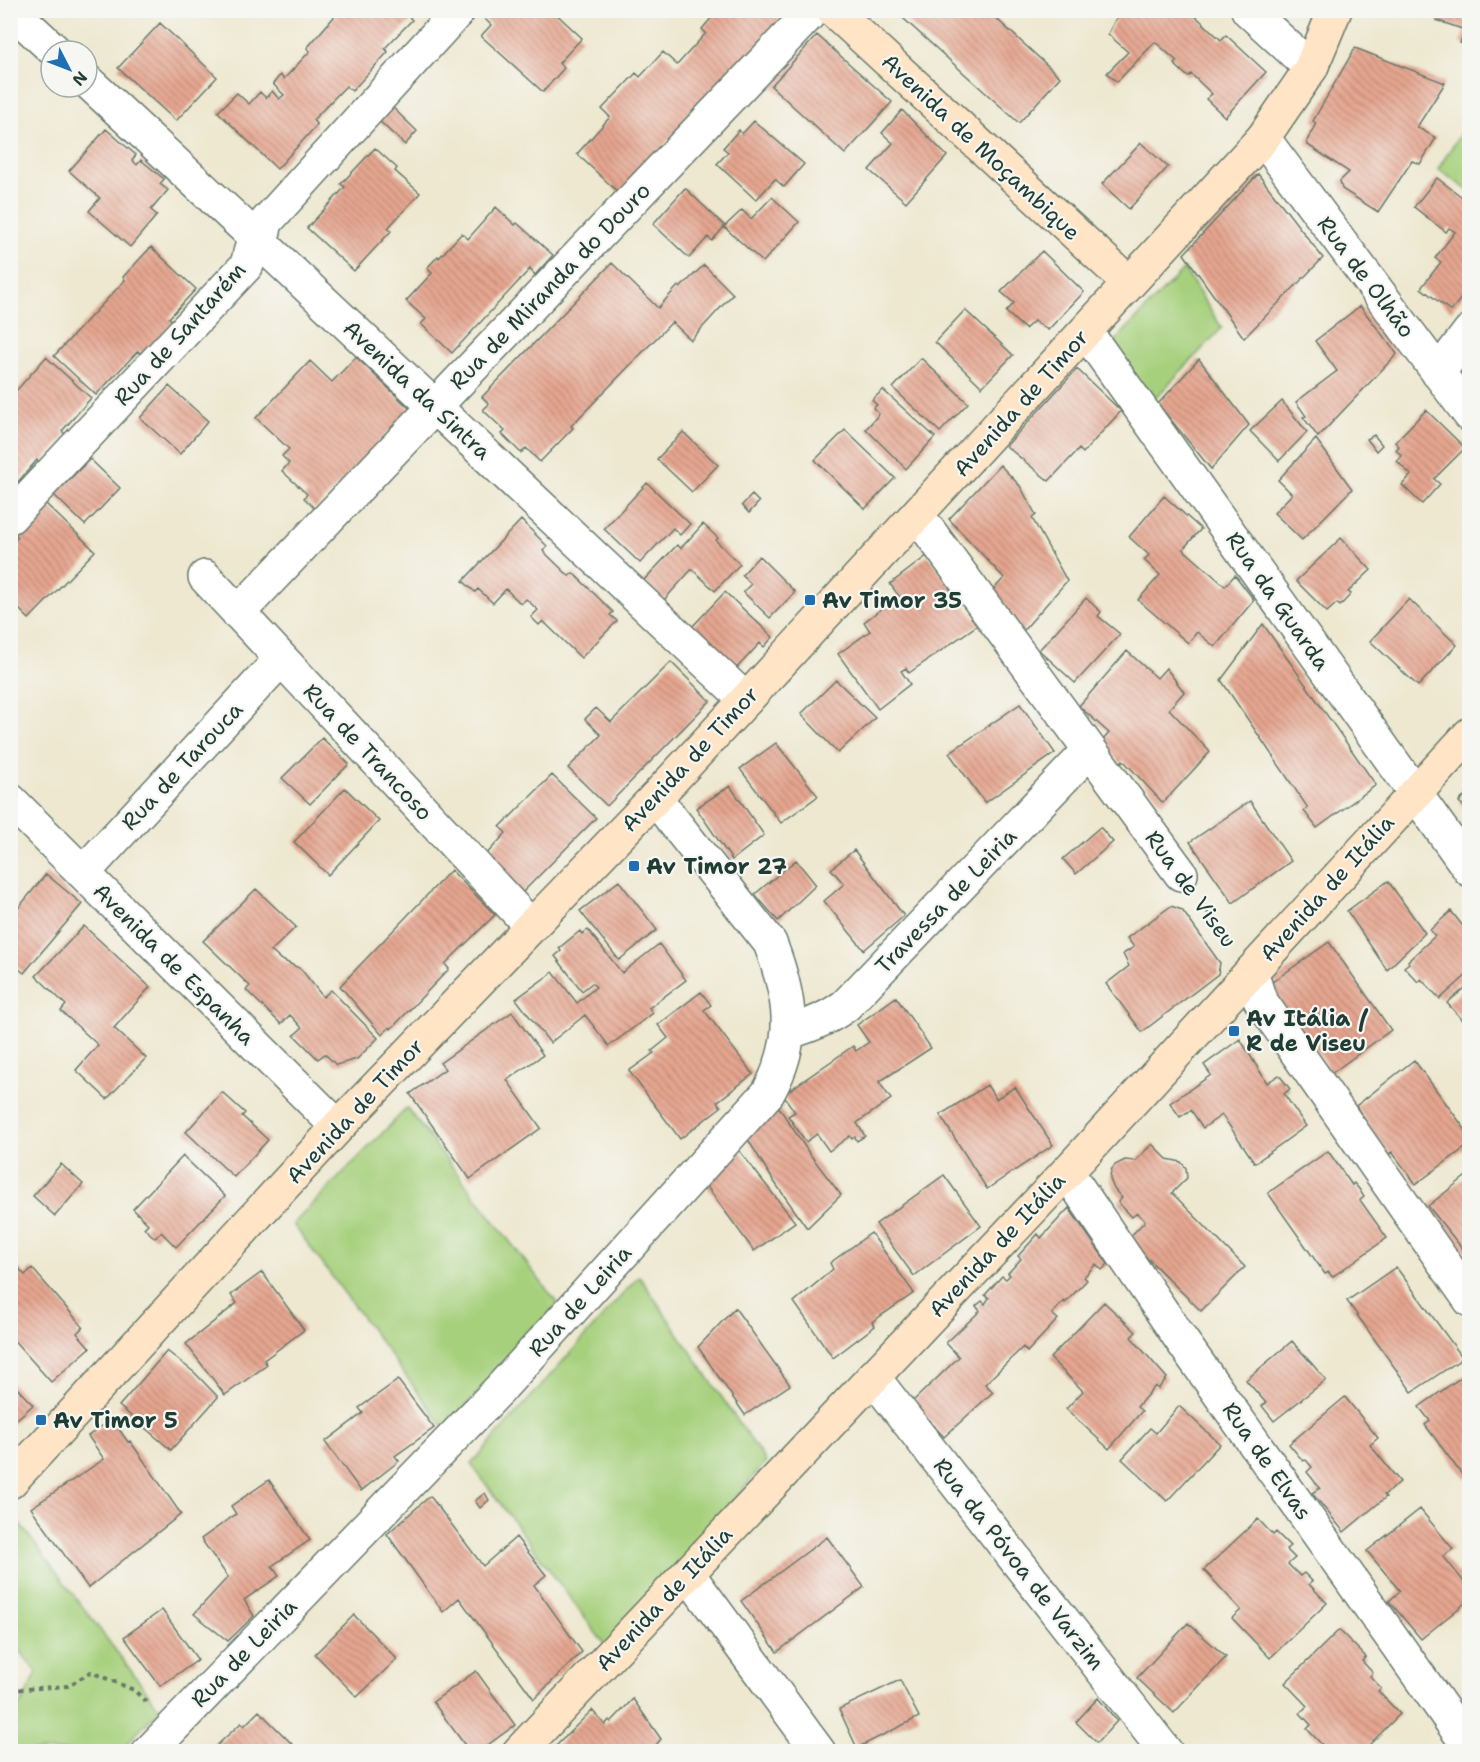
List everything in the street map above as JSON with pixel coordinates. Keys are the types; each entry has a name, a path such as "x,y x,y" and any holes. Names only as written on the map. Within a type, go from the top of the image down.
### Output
{"street":[{"path":"11,10 42,39"},
{"name":"Rua de Santarém","path":"10,517 247,265 251,249 264,231 266,222 459,10"},
{"name":"Rua de Miranda do Douro","path":"238,613 813,10"},
{"name":"Avenida de Moçambique","path":"833,10 1130,283"},
{"path":"1248,10 1311,68"},
{"name":"Avenida de Timor","path":"10,1482 338,1127 655,798 918,516 1263,138 1311,68 1335,10"},
{"name":"Avenida da Sintra","path":"99,92 746,700"},
{"name":"Rua de Olhão","path":"1263,138 1470,415"},
{"path":"1438,374 1470,330"},
{"name":"Rua da Guarda","path":"1086,332 1470,870"},
{"name":"Rua de Viseu","path":"918,516 1181,874"},
{"name":"Rua de Trancoso","path":"205,577 531,926"},
{"name":"Rua de Tarouca","path":"83,873 281,659"},
{"name":"Avenida de Itália","path":"519,1752 1066,1172 1414,792 1470,734"},
{"name":"Travessa de Leiria","path":"789,1032 818,1023 846,1005 1090,750"},
{"name":"Rua de Leiria","path":"149,1752 500,1390 768,1093 782,1066 789,1032 786,991 770,943 655,798"},
{"name":"Avenida de Espanha","path":"10,800 338,1127"},
{"name":"Rua de Viseu","path":"1251,972 1260,1000 1470,1300"},
{"name":"Rua de Elvas","path":"1066,1172 1182,1341 1470,1748"},
{"name":"Rua da Póvoa de Varzim","path":"873,1377 1166,1752"},
{"path":"688,1574 819,1752"}],"path":[{"name":"Rua de Viseu","path":"1181,874 1251,972"},
{"path":"10,1690 68,1686 91,1672 134,1690 171,1728"}],"green space":[{"path":"1469,120 1469,191 1438,169"},
{"path":"1184,269 1222,328 1151,403 1113,343"},
{"path":"407,1108 558,1304 445,1429 293,1224"},
{"path":"639,1276 766,1462 607,1648 471,1464"},
{"path":"17,1520 160,1709 120,1751 11,1751 11,1716 20,1706 37,1672 11,1640 11,1523"}],"building":[{"path":"340,10 402,10 412,20 385,48 388,52 352,91 346,86 313,120 317,125 277,169 218,112 237,93 249,104 260,92 266,98 272,91 279,99 284,95 273,84 280,75 284,79 310,51 307,48"},
{"path":"487,10 552,10 582,38 559,63 564,68 543,92 481,36 491,25 482,16"},
{"path":"708,10 791,10 619,193 577,154 610,117 602,109 636,73 640,77 663,52 677,65 706,33 702,29 713,16"},
{"path":"894,10 987,10 1060,77 1019,123"},
{"path":"1126,10 1189,10 1221,40 1226,35 1266,72 1225,117 1206,99 1212,94 1191,74 1188,77 1174,64 1177,61 1155,42 1117,82 1107,73 1128,52 1108,34 1115,20"},
{"path":"1439,10 1470,10 1470,46 1460,43 1465,30 1436,20"},
{"path":"160,23 217,77 176,121 118,68"},
{"path":"817,35 892,102 845,154 771,86"},
{"path":"1355,48 1445,83 1417,127 1436,138 1420,164 1412,161 1378,212 1342,189 1340,181 1349,172 1308,145 1307,141 1316,123 1313,121"},
{"path":"391,106 417,131 405,145 378,120"},
{"path":"902,110 947,156 906,202 869,170 893,143 882,133"},
{"path":"754,121 804,164 784,187 775,179 756,200 717,164 728,152 723,148 739,130 742,134"},
{"path":"106,129 136,155 132,160 137,165 141,160 164,179 160,184 168,190 151,210 157,215 130,247 89,211 100,198 69,171"},
{"path":"1141,143 1168,167 1129,209 1102,184"},
{"path":"375,148 397,168 395,171 420,193 388,228 391,231 354,271 307,228 345,187 341,184"},
{"path":"1258,174 1323,258 1244,338 1184,254"},
{"path":"1437,178 1470,203 1470,287 1451,311 1421,288 1441,262 1435,258 1455,232 1449,228 1446,232 1414,207"},
{"path":"685,188 725,226 742,210 751,219 772,197 799,222 763,262 724,227 712,241 708,237 689,258 653,224"},
{"path":"496,207 553,255 535,275 530,269 452,353 421,324 426,319 406,301 432,273 427,268 438,256 439,258 462,233 468,239"},
{"path":"151,247 196,289 169,318 174,322 143,356 138,351 96,395 54,356 125,280 123,277"},
{"path":"1042,251 1084,292 1048,330 1034,321 1025,329 1006,312 1014,303 1001,292"},
{"path":"612,263 658,308 678,286 680,288 704,265 733,294 691,340 672,322 571,426 573,428 540,462 526,448 521,453 502,434 505,431 483,410 489,404 482,397"},
{"path":"1360,306 1397,354 1318,437 1303,417 1306,416 1296,402 1337,371 1315,341"},
{"path":"965,310 1013,355 982,387 935,342"},
{"path":"46,357 91,398 62,431 66,435 41,463 37,460 10,491 10,386 16,391"},
{"path":"356,357 410,409 315,509 304,498 307,494 282,471 289,463 282,456 289,449 256,418 310,361 332,382"},
{"path":"921,358 968,403 940,432 893,388"},
{"path":"1199,359 1249,425 1211,469 1158,404"},
{"path":"1077,369 1121,411 1083,453 1079,449 1049,481 1006,446"},
{"path":"169,386 208,421 180,454 140,418"},
{"path":"883,390 935,437 906,469 866,429 879,414 873,408 877,405 872,400"},
{"path":"1282,401 1307,432 1279,461 1250,431"},
{"path":"1426,410 1465,448 1434,479 1440,484 1422,504 1402,485 1411,475 1397,461 1402,456 1396,450 1399,446 1395,442"},
{"path":"845,430 895,478 865,509 815,460"},
{"path":"683,432 718,465 692,492 657,459"},
{"path":"1374,435 1382,445 1376,451 1367,439"},
{"path":"1316,439 1352,489 1302,540 1274,513 1292,494 1278,480"},
{"path":"90,459 120,488 85,525 54,495"},
{"path":"1000,465 1020,486 1036,515 1032,518 1067,581 1022,632 993,590 1004,578 949,519"},
{"path":"647,483 690,524 680,535 673,528 640,563 604,529"},
{"path":"752,495 759,502 749,513 742,505"},
{"path":"1164,496 1201,529 1183,549 1225,586 1235,575 1254,600 1215,647 1197,632 1188,643 1138,600 1160,575 1144,560 1149,555 1129,537"},
{"path":"45,503 95,551 29,619 17,607 14,611 10,607 10,541 12,543 18,537 14,533"},
{"path":"521,520 547,546 543,551 569,576 573,573 613,612 610,615 617,621 581,658 543,621 539,625 531,617 538,610 526,599 521,604 506,589 493,603 478,589 475,592 463,581"},
{"path":"703,524 718,538 716,541 740,564 715,591 692,569 664,600 643,581 677,545 681,548"},
{"path":"1341,538 1371,570 1348,592 1351,594 1340,606 1337,603 1327,612 1296,581"},
{"path":"928,555 979,624 909,673 906,668 901,671 910,684 878,709 838,654 870,631 864,622 899,596 890,584"},
{"path":"759,556 795,592 770,618 743,592 751,584 742,575"},
{"path":"725,592 773,637 764,647 760,643 734,671 690,629"},
{"path":"1086,598 1101,612 1098,616 1120,634 1075,683 1039,650"},
{"path":"1409,599 1457,645 1418,686 1370,641"},
{"path":"1263,624 1376,785 1317,828 1304,811 1308,808 1221,680"},
{"path":"1127,651 1157,678 1166,668 1184,692 1169,709 1210,752 1163,803 1123,760 1120,763 1103,740 1109,733 1079,706"},
{"path":"671,662 710,701 607,806 568,768 601,735 585,719 596,708 611,722"},
{"path":"836,680 875,718 838,753 801,714"},
{"path":"1020,704 1055,753 985,803 949,753"},
{"path":"322,738 349,764 310,804 282,778"},
{"path":"776,743 818,796 781,823 740,769"},
{"path":"552,775 596,818 520,895 483,858 506,833 500,827"},
{"path":"730,786 764,835 732,860 696,808"},
{"path":"345,788 379,821 328,875 294,842"},
{"path":"1470,790 1470,812 1459,802"},
{"path":"1250,801 1291,861 1233,903 1190,842"},
{"path":"1100,827 1113,842 1076,874 1063,859"},
{"path":"854,850 904,916 864,950 824,901 844,884 831,869"},
{"path":"796,860 816,885 778,921 755,894"},
{"path":"451,870 495,915 445,964 449,969 391,1029 390,1027 382,1035 340,986"},
{"path":"46,874 82,904 24,973 10,962 10,918"},
{"path":"619,881 657,930 619,960 580,911"},
{"path":"1388,881 1425,933 1387,970 1347,911"},
{"path":"256,889 296,927 271,951 280,959 301,969 323,997 331,990 378,1038 357,1059 336,1065 325,1054 318,1059 294,1035 302,1028 293,1018 290,1015 281,1024 246,990 250,986 203,941"},
{"path":"1171,906 1182,910 1220,963 1218,974 1142,1032 1106,984 1129,966 1123,954 1134,947 1127,938"},
{"path":"1451,911 1470,935 1470,972 1440,999 1421,979 1418,982 1404,967 1435,936 1430,930"},
{"path":"84,926 150,987 114,1028 146,1058 107,1099 76,1070 98,1045 61,1011 66,1005 36,976"},
{"path":"588,930 622,973 659,944 686,980 649,1008 653,1013 609,1046 585,1015 550,1043 516,999 553,972 577,1003 596,987 592,983 582,991 555,956 561,951 559,948 580,931 582,934"},
{"path":"1329,942 1391,1030 1332,1073 1305,1035 1300,1039 1268,985"},
{"path":"1470,984 1470,1028 1447,1003"},
{"path":"701,992 711,1005 704,1010 753,1074 717,1102 721,1107 680,1139 629,1071 654,1053 652,1051 668,1038 658,1025"},
{"path":"896,997 931,1048 879,1082 891,1099 857,1123 865,1136 857,1141 855,1137 852,1139 850,1136 829,1151 817,1134 806,1142 788,1116 795,1112 783,1095 853,1046 856,1051 869,1042 857,1025"},
{"path":"512,1012 543,1055 507,1080 541,1128 470,1179 410,1094 445,1069 440,1063"},
{"path":"1240,1039 1267,1083 1279,1075 1290,1089 1284,1094 1306,1126 1255,1163 1222,1115 1203,1128 1191,1110 1180,1117 1170,1103 1211,1075 1204,1065"},
{"path":"1414,1060 1470,1136 1470,1144 1416,1184 1392,1152 1387,1155 1356,1106"},
{"path":"987,1085 996,1099 1015,1087 1053,1145 987,1189 940,1115"},
{"path":"222,1092 245,1113 242,1116 268,1140 234,1177 186,1132"},
{"path":"776,1103 809,1153 841,1195 807,1228 747,1138"},
{"path":"1152,1144 1167,1159 1181,1162 1186,1168 1187,1178 1172,1193 1245,1267 1201,1311 1128,1239 1145,1221 1137,1213 1132,1217 1118,1202 1122,1198 1114,1189 1110,1179 1111,1170 1115,1165 1125,1160 1135,1161"},
{"path":"738,1149 795,1222 754,1251 705,1184"},
{"path":"1328,1151 1352,1185 1354,1183 1359,1189 1364,1197 1360,1200 1387,1238 1332,1277 1329,1272 1325,1274 1268,1193"},
{"path":"183,1156 225,1196 176,1247 161,1232 155,1238 144,1228 148,1224 133,1209"},
{"path":"61,1164 83,1184 55,1216 33,1196"},
{"path":"1470,1173 1470,1258 1428,1206"},
{"path":"944,1175 981,1226 914,1276 876,1224"},
{"path":"1069,1208 1108,1264 1102,1270 1096,1264 1084,1277 1087,1280 1052,1314 1058,1319 1027,1352 1023,1347 985,1384 993,1392 944,1437 912,1402 959,1357 946,1343 980,1311 976,1306 982,1301 985,1304 989,1298 985,1295 1002,1276 1006,1279 1010,1275 1008,1273 1021,1259 1018,1256 1038,1234 1041,1238"},
{"path":"871,1233 914,1293 872,1322 875,1326 833,1358 794,1302 833,1269 830,1263"},
{"path":"10,1259 25,1275 32,1268 83,1327 77,1333 90,1348 51,1382 10,1336"},
{"path":"1396,1267 1463,1358 1412,1392 1347,1301"},
{"path":"262,1272 304,1330 264,1360 267,1365 225,1395 186,1344 237,1303 231,1295"},
{"path":"1104,1302 1136,1332 1131,1337 1167,1378 1158,1389 1155,1386 1137,1407 1142,1411 1109,1449 1066,1409 1083,1391 1050,1358"},
{"path":"735,1308 790,1385 745,1415 698,1347"},
{"path":"1292,1341 1326,1380 1274,1421 1262,1406 1266,1403 1246,1380"},
{"path":"167,1351 195,1373 218,1397 171,1450 119,1406"},
{"path":"1470,1371 1470,1476 1466,1480 1425,1425 1430,1421 1419,1407"},
{"path":"398,1380 434,1428 395,1456 399,1461 361,1491 325,1442 363,1413 359,1408"},
{"path":"10,1381 33,1405 10,1425"},
{"path":"1345,1397 1378,1438 1370,1445 1400,1482 1384,1495 1386,1497 1344,1532 1312,1493 1320,1488 1307,1472 1312,1467 1306,1460 1303,1461 1289,1444"},
{"path":"1179,1406 1220,1444 1167,1501 1122,1459 1150,1428 1156,1433"},
{"path":"112,1419 181,1514 88,1588 31,1508 104,1459 88,1436"},
{"path":"269,1480 310,1540 272,1566 279,1576 244,1600 254,1616 228,1641 194,1614 228,1577 201,1539 236,1514 231,1506"},
{"path":"485,1493 489,1500 480,1508 475,1501"},
{"path":"430,1496 483,1566 516,1537 546,1575 534,1585 582,1652 534,1699 459,1598 443,1612 387,1534"},
{"path":"1420,1509 1453,1549 1443,1556 1470,1589 1470,1599 1421,1639 1389,1601 1400,1591 1367,1551"},
{"path":"1258,1519 1273,1535 1276,1532 1290,1546 1286,1549 1295,1558 1288,1564 1300,1576 1304,1573 1312,1581 1309,1584 1327,1603 1270,1658 1232,1618 1241,1610 1204,1570"},
{"path":"827,1537 864,1587 777,1652 741,1601"},
{"path":"162,1610 198,1660 160,1686 124,1637"},
{"path":"354,1615 397,1659 357,1697 315,1654"},
{"path":"1188,1623 1226,1657 1174,1713 1137,1678"},
{"path":"1339,1630 1366,1657 1362,1661 1373,1673 1370,1676 1381,1688 1378,1691 1400,1714 1362,1752 1329,1752 1307,1729 1311,1725 1300,1713 1307,1706 1285,1683"},
{"path":"476,1671 515,1725 478,1752 470,1752 433,1702"},
{"path":"900,1680 919,1717 857,1748 839,1709"},
{"path":"1098,1698 1117,1721 1097,1743 1076,1722"},
{"path":"633,1699 661,1739 650,1752 550,1752 592,1710 605,1725 609,1720 611,1722"},
{"path":"259,1711 295,1747 291,1752 216,1752 213,1749 241,1723 244,1726"}],"place":[{"name":"Av Timor 35","path":"810,600"},
{"name":"Av Timor 27","path":"634,866"},
{"name":"Av Itália / R de Viseu","path":"1234,1031"},
{"name":"Av Timor 5","path":"41,1420"}]}
